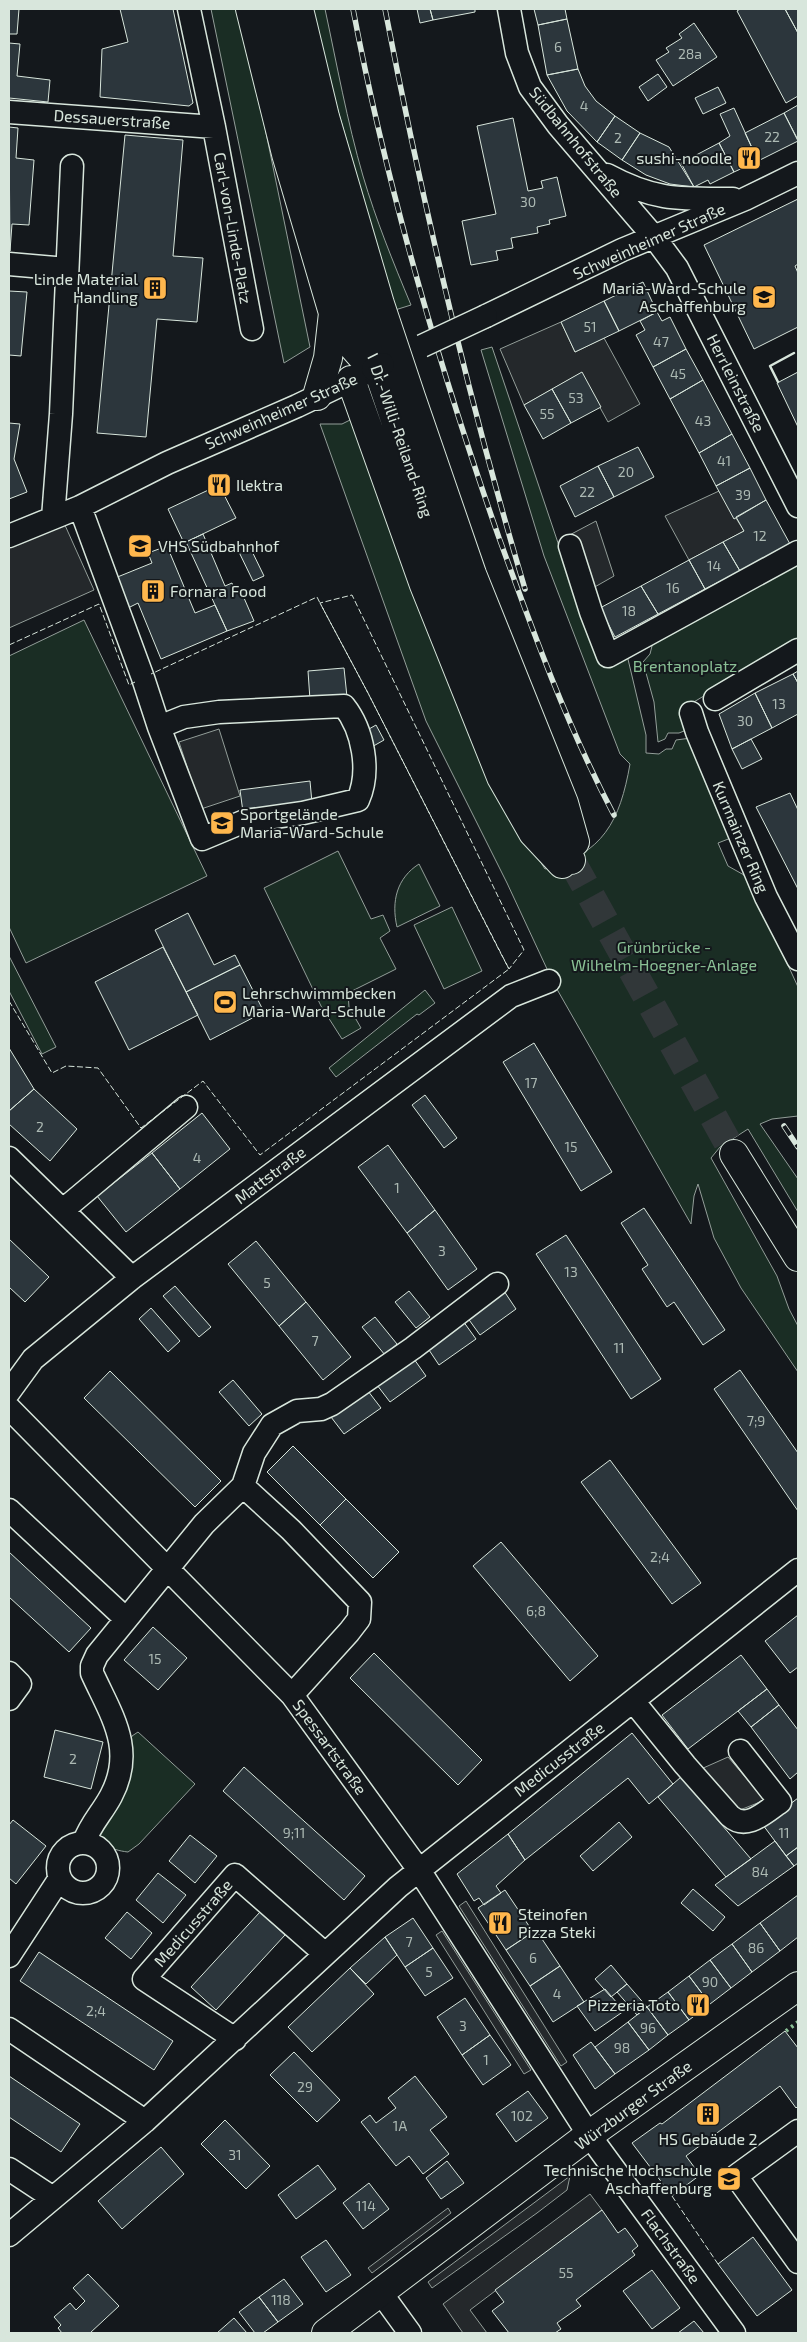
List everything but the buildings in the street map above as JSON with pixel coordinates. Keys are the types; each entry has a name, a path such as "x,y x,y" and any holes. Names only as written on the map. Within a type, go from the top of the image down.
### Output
{"main road":[{"path":"250,9 286,154 333,313 352,345 373,369 472,574 564,802 571,860"},
{"name":"Dr.-Willi-Reiland-Ring","path":"271,9 284,63 364,329 469,637 539,799 571,860"},
{"path":"299,9 325,117 373,369 424,585 498,769 533,833 571,860"},
{"path":"317,396 328,358 333,313"},
{"path":"734,1154 798,1257"},
{"name":"Würzburger Straße","path":"326,2333 589,2135 798,1986"}],"street":[{"name":"Carl-von-Linde-Platz","path":"189,9 214,127 252,329"},
{"name":"Südbahnhofstraße","path":"508,9 517,52 530,87 558,125 654,237"},
{"name":"Dessauerstraße","path":"9,112 214,127"},
{"path":"53,518 61,414 72,166"},
{"name":"Schweinheimer Straße","path":"597,169 632,188 665,198 745,199"},
{"name":"Schweinheimer Straße","path":"9,536 80,507 167,463 317,396 622,250 745,199 798,173"},
{"name":"Herrleinstraße","path":"654,237 677,268 798,506"},
{"path":"9,264 68,269"},
{"path":"80,507 143,678 159,727 202,838 245,821 303,813 358,800 363,790 366,775 360,738 354,718 344,706 219,712 184,717 159,727"},
{"path":"570,546 590,612 608,656 798,552"},
{"path":"715,699 798,650"},
{"name":"Kurmainzer Ring","path":"691,713 697,732 766,896 798,959"},
{"name":"Mattstraße","path":"9,1392 33,1360 132,1278 511,996 549,981"},
{"path":"63,1210 186,1108"},
{"path":"9,1158 132,1278"},
{"path":"84,1842 90,1825 110,1797 119,1778 121,1755 121,1741 117,1723 92,1674 92,1666 97,1655 204,1524 243,1486 254,1454 272,1425 297,1411 321,1409 332,1404 414,1348 497,1284"},
{"name":"Spessartstraße","path":"9,1408 292,1695 419,1870 589,2135"},
{"path":"243,1486 291,1530 360,1602 359,1619 292,1695"},
{"path":"9,1510 126,1619"},
{"name":"Medicusstraße","path":"9,2235 145,2120 235,2039 324,1954 419,1870 798,1570"},
{"path":"9,1673 20,1684 9,1700"},
{"path":"633,1700 684,1766 736,1822 744,1823 753,1821 780,1802 740,1751"},
{"path":"84,1842 92,1844 105,1854 108,1862 106,1878 95,1890 79,1893 71,1890 60,1878 58,1870 62,1854 68,1847 84,1842"},
{"name":"Medicusstraße","path":"235,2039 144,1979 235,1875 324,1954"},
{"path":"9,1956 60,1878"},
{"path":"9,2029 145,2120"},
{"path":"798,2131 736,2176 798,2262"},
{"name":"Flachstraße","path":"589,2135 734,2333"},
{"path":"9,2169 52,2198"},
{"path":"380,2293 410,2333"}],"green space":[{"path":"211,9 236,9 265,128 310,347 284,363"},
{"path":"309,9 325,9 347,114 363,176 373,209 411,305 395,310"},
{"name":"Grünbrücke - Wilhelm-Hoegner-Anlage","path":"492,347 584,620 604,668 627,655 646,735 646,753 659,754 666,749 672,749 676,740 691,738 736,836 718,843 728,866 744,875 754,891 798,987 798,1116 772,1119 760,1124 798,1179 798,1212 748,1129 720,1147 711,1158 777,1276 789,1309 798,1326 798,1372 741,1288 714,1238 698,1184 694,1196 691,1224 554,984 507,883 426,721 320,424 342,424 352,419 515,822 545,869 565,863 595,844 606,832 621,802 630,764 620,754 544,556 481,350"},
{"name":"Brentanoplatz","path":"798,563 798,640 682,709 689,729 679,733 668,733 665,739 658,742 654,702 643,662 650,654 653,642"},
{"path":"84,620 207,876 26,963 9,927 9,656"},
{"path":"338,851 371,919 383,915 390,931 380,938 396,969 348,993 349,1007 361,1028 342,1039 321,1006 264,888"},
{"path":"419,864 440,906 397,927 395,908 398,891 405,876"},
{"path":"452,907 482,971 444,989 414,925"},
{"path":"9,956 56,1047 42,1054 9,991"},
{"path":"425,990 435,1003 419,1015 417,1014 336,1077 329,1068"},
{"path":"138,1732 195,1784 139,1844 128,1852 116,1850 107,1845 101,1837 99,1825 132,1736"}],"shaded area":[{"path":"561,322 575,352 604,338 640,404 608,422 581,373 524,405 500,349"},
{"path":"719,491 744,531 689,560 665,516"},
{"path":"596,521 614,576 579,596 562,539"},
{"path":"64,523 94,590 9,628 9,547"},
{"path":"219,729 240,796 201,809 179,742"},
{"path":"728,1757 765,1800 740,1810 701,1769"},
{"path":"466,1901 567,2062 561,2066 459,1906"},
{"path":"442,1931 531,2070 524,2074 436,1935"},
{"path":"570,2176 567,2190 432,2288 428,2282"},
{"path":"590,2194 602,2210 470,2310 487,2333 463,2333 443,2304"},
{"path":"448,2208 451,2213 372,2273 368,2268"}],"tunnel":[{"path":"571,860 734,1154"}],"railway":[{"path":"353,9 398,209 435,340 476,470 537,641 581,747 614,815"},
{"path":"385,9 448,301 484,445 525,589"},
{"path":"784,1126 798,1147"}],"hedge":[{"path":"786,2031 798,2022"}],"fence":[{"path":"9,1001 52,1073 66,1066 98,1068 141,1128 203,1081 260,1155 509,969 368,693 320,603 352,595 524,950 509,969 500,952 368,693 320,603 317,597 151,674"},
{"path":"9,645 99,604 129,685 135,682"},
{"path":"672,2196 718,2264"}],"wall":[{"path":"778,382 770,366 794,353"}],"place":[{"name":"sushi-noodle","path":"749,158"},
{"name":"Linde Material Handling","path":"155,288"},
{"name":"Maria-Ward-Schule Aschaffenburg","path":"764,297"},
{"name":"Ilektra","path":"219,485"},
{"name":"VHS Südbahnhof","path":"140,546"},
{"name":"Fornara Food","path":"153,591"},
{"name":"Sportgelände Maria-Ward-Schule","path":"222,823"},
{"name":"Lehrschwimmbecken Maria-Ward-Schule","path":"225,1002"},
{"name":"Steinofen Pizza Steki","path":"500,1923"},
{"name":"Pizzeria Toto","path":"698,2005"},
{"name":"HS Gebäude 2","path":"708,2114"},
{"name":"Technische Hochschule Aschaffenburg","path":"729,2179"}]}
